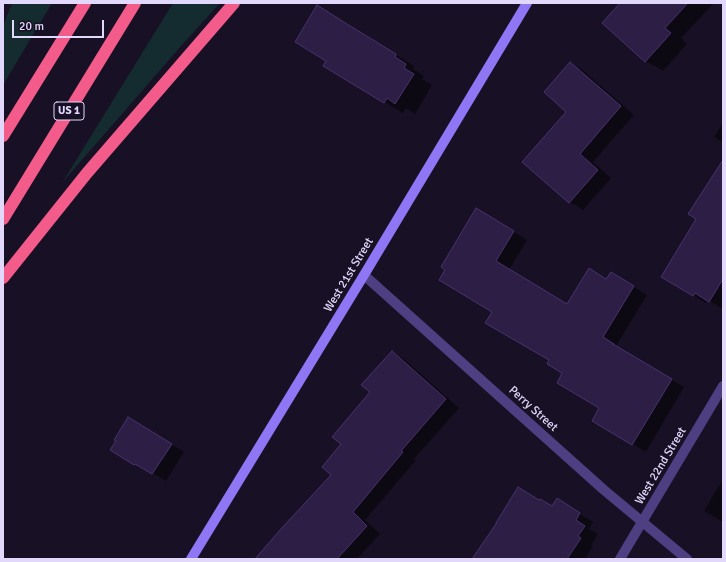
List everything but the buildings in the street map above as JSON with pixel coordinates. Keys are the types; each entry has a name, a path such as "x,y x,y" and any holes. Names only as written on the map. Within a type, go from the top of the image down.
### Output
{"highway":[{"path":"3,136 84,3"},
{"name":"US 1","path":"3,219 135,3"},
{"path":"3,278 87,173 234,3"}],"street":[{"name":"West 21st Street","path":"190,559 527,3"},
{"name":"Perry Street","path":"364,274 604,490 687,559"},
{"name":"West 22nd Street","path":"620,559 723,386"}],"green space":[{"path":"12,3 52,3 3,85 3,26"},
{"path":"173,3 220,3 62,183"}]}
